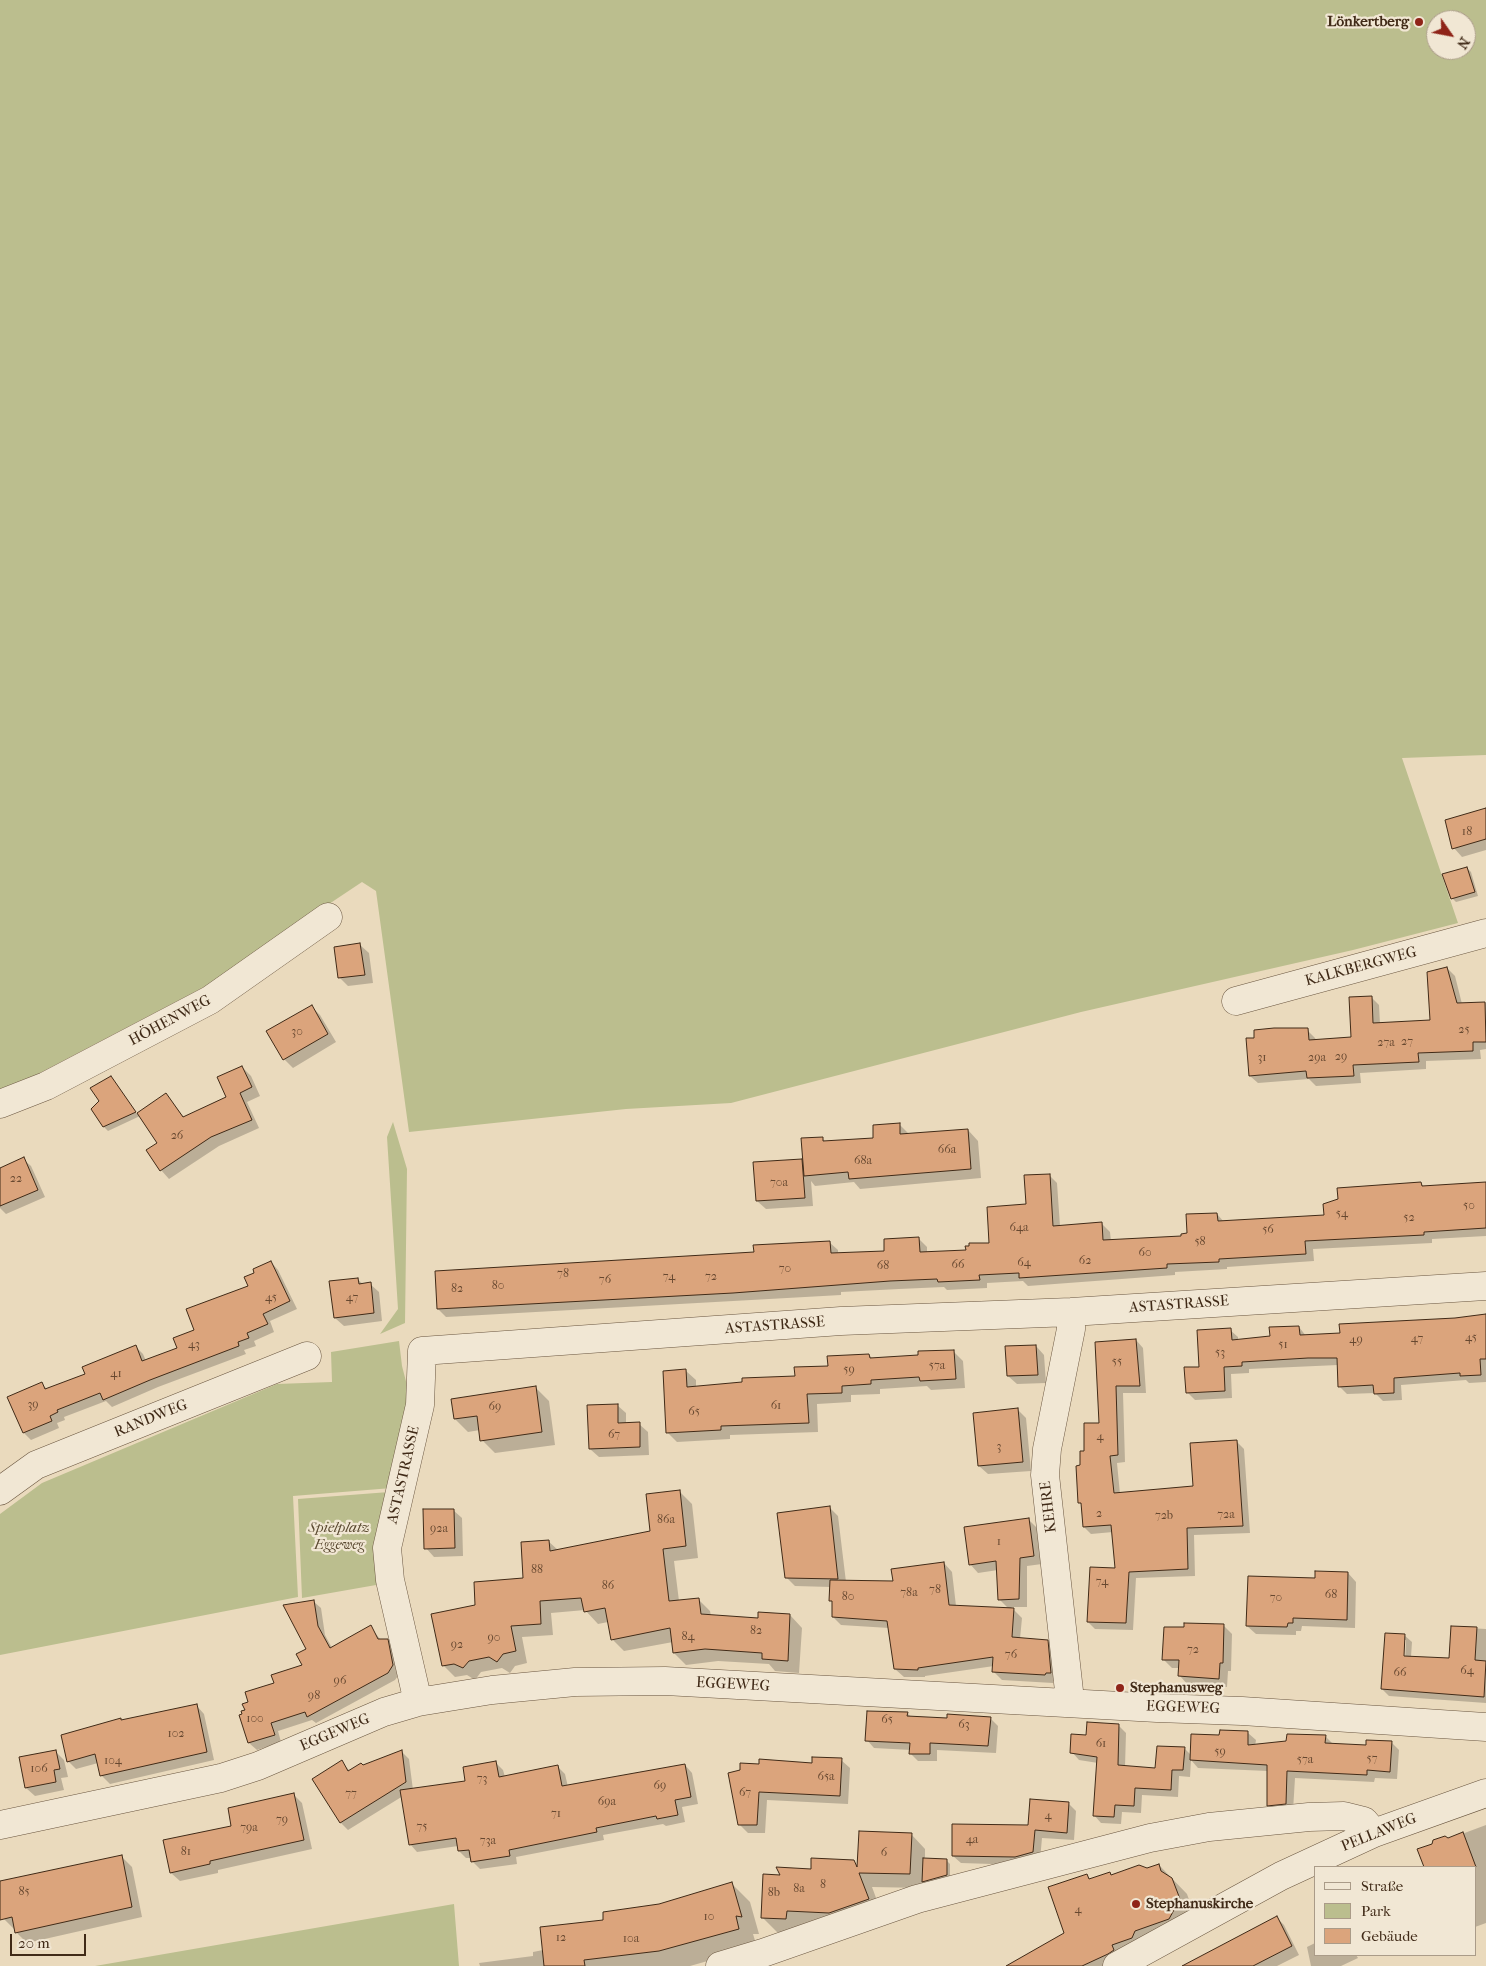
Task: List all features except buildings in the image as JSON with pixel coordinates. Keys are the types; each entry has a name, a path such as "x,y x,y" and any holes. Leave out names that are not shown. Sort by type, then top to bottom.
{"street":[{"name":"HÖHENWEG","path":"0,1104 46,1086 210,1000 328,917"},
{"name":"KALKBERGWEG","path":"1236,1001 1486,933"},
{"name":"ASTASTRASSE","path":"418,1702 390,1580 387,1548 420,1404 422,1351 841,1321 1071,1312 1486,1286"},
{"name":"KEHRE","path":"1069,1703 1045,1475 1047,1449 1071,1329 1071,1312"},
{"name":"RANDWEG","path":"0,1491 36,1465 306,1356"},
{"name":"EGGEWEG","path":"0,1825 230,1775 258,1766 384,1712 418,1702 492,1690 575,1682 657,1681 1242,1711 1486,1727"},
{"name":"PELLAWEG","path":"1117,1966 1282,1876 1374,1833 1486,1793"},
{"path":"720,1966 763,1953 917,1899 1150,1838 1209,1826 1309,1817 1344,1816 1364,1821 1374,1833"}],"green space":[{"path":"0,0 1486,0 1486,755 1402,758 1458,923 1353,950 1081,1012 731,1103 626,1109 409,1132 376,891 362,882 206,986 36,1075 0,1089"},
{"path":"393,1122 407,1169 405,1323 380,1334 398,1309 387,1137"},
{"path":"399,1341 402,1366 409,1393 392,1488 293,1496 298,1597 0,1655 0,1514 42,1483 277,1384 332,1382 331,1352"},
{"name":"Spielplatz Eggeweg","path":"389,1492 376,1553 376,1585 302,1598 298,1499"},
{"path":"454,1904 459,1966 95,1966"}],"place":[{"name":"Lönkertberg","path":"1419,22"},
{"name":"Stephanusweg","path":"1120,1688"},
{"name":"Stephanuskirche","path":"1136,1904"}]}
